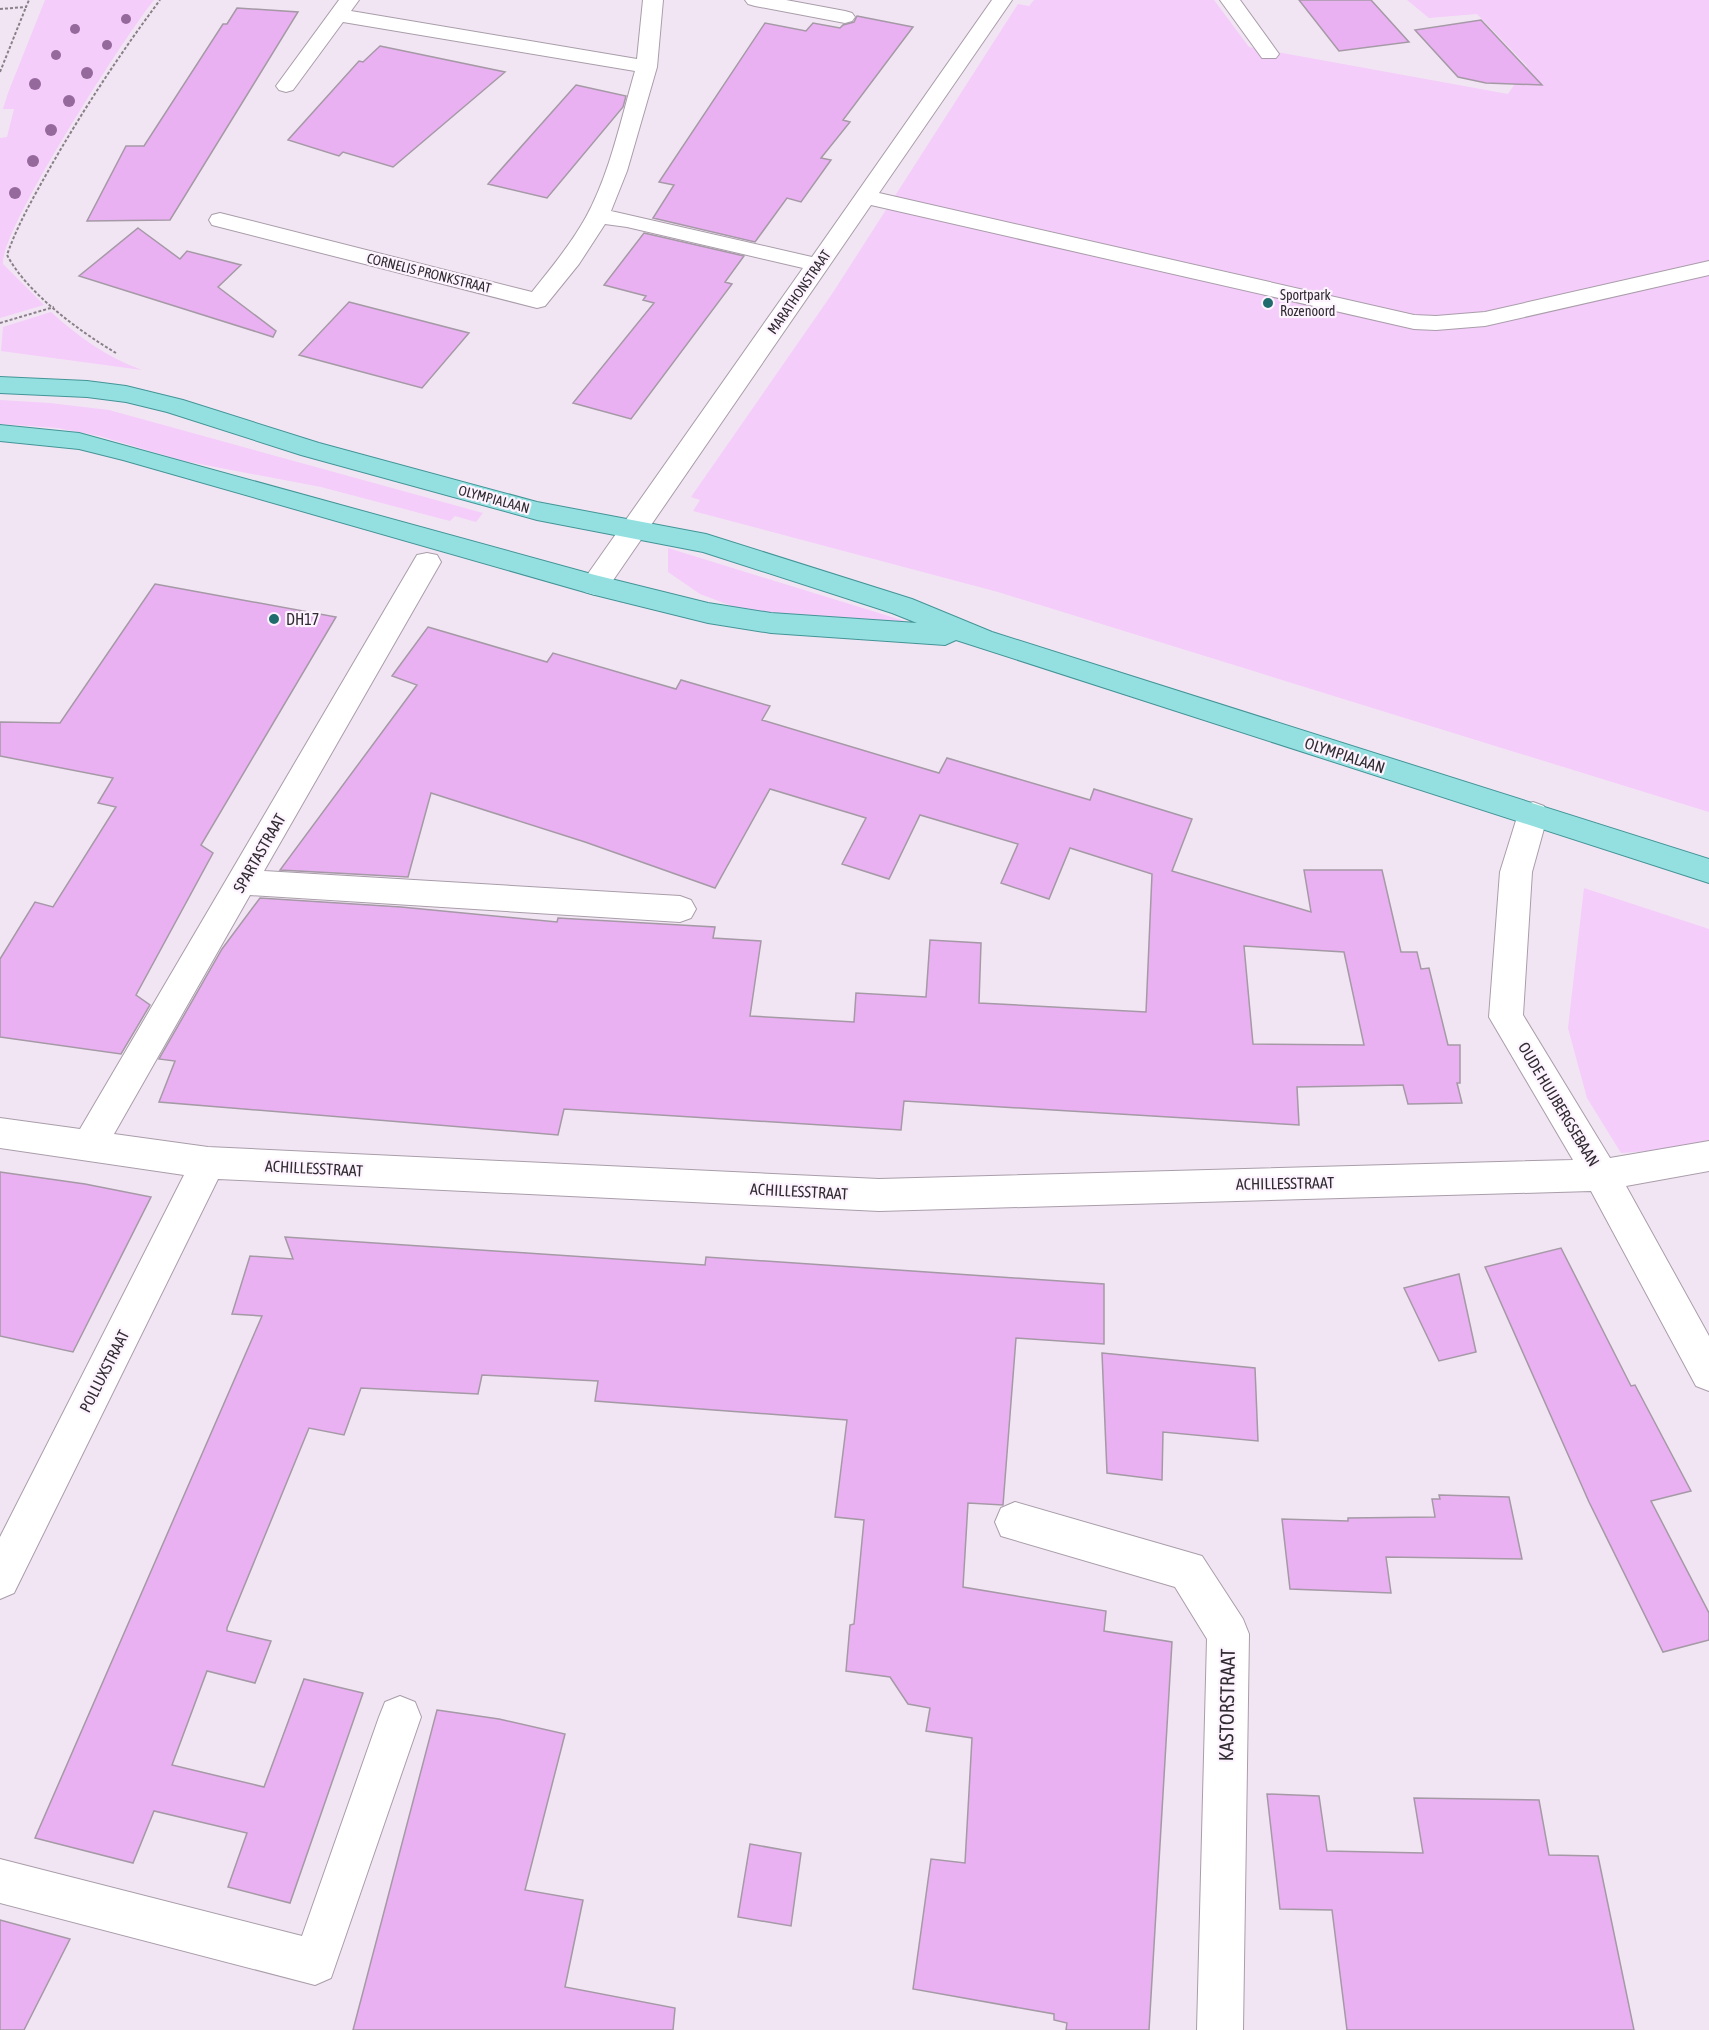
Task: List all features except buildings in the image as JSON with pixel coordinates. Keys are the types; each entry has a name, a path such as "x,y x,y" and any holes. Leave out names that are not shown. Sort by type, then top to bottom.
{"main road":[{"name":"OLYMPIALAAN","path":"0,385 54,386 126,394 209,415 310,449 537,511 706,543 902,606 982,639 1709,871"},
{"name":"OLYMPIALAAN","path":"0,434 78,441 127,453 595,585 708,613 771,623 903,631 982,639"}],"street":[{"name":"CORNELIS PRONKSTRAAT","path":"220,220 537,301 571,259 598,216 616,171 647,67 653,0"},
{"path":"755,0 846,17"},
{"name":"MARATHONSTRAAT","path":"595,585 1002,0"},
{"path":"1230,0 1269,54"},
{"path":"286,86 344,7 647,67"},
{"path":"865,197 1414,322 1437,323 1485,319 1709,268"},
{"path":"598,216 627,220 818,265"},
{"name":"SPARTASTRAAT","path":"89,1145 427,561"},
{"name":"OUDE HUIJBERGSEBAAN","path":"1533,814 1516,872 1506,1017 1601,1175 1709,1372"},
{"path":"242,882 680,909"},
{"name":"ACHILLESSTRAAT","path":"0,1133 208,1162 879,1195 1601,1175 1709,1156"},
{"name":"POLLUXSTRAAT","path":"0,1579 208,1162"},
{"name":"KASTORSTRAAT","path":"1016,1522 1188,1570 1228,1634 1220,2030"},
{"path":"0,1881 315,1962 400,1717"}],"path":[{"path":"0,72 29,0"},
{"path":"119,354 82,331 15,269 7,255 9,247 68,135 123,50 160,0"},
{"path":"0,9 26,7"},
{"path":"0,323 54,306"}],"shaded area":[{"path":"45,0 154,0 118,51 67,132 21,213 7,244 3,264 44,305 0,318 0,138 7,137 14,109 3,109"},
{"name":"Sportpark Rozenoord","path":"1034,0 1214,0 1249,47 1508,94 1527,66 1477,14 1429,18 1407,0 1709,0 1709,812 998,592 693,511 700,500 691,497 832,294 1018,4 1029,6"},
{"path":"51,312 94,346 142,370 1,351 3,327"},
{"path":"0,400 109,410 483,513 476,522 455,516 450,521 321,487 184,461 99,436 57,428 0,424"},
{"path":"668,548 924,627 750,613 700,594 668,572"},
{"path":"1584,888 1709,929 1709,1142 1661,1150 1621,1153 1587,1098 1568,1028"}],"place":[{"name":"Sportpark Rozenoord","path":"1268,303"},
{"name":"DH17","path":"274,619"}]}
